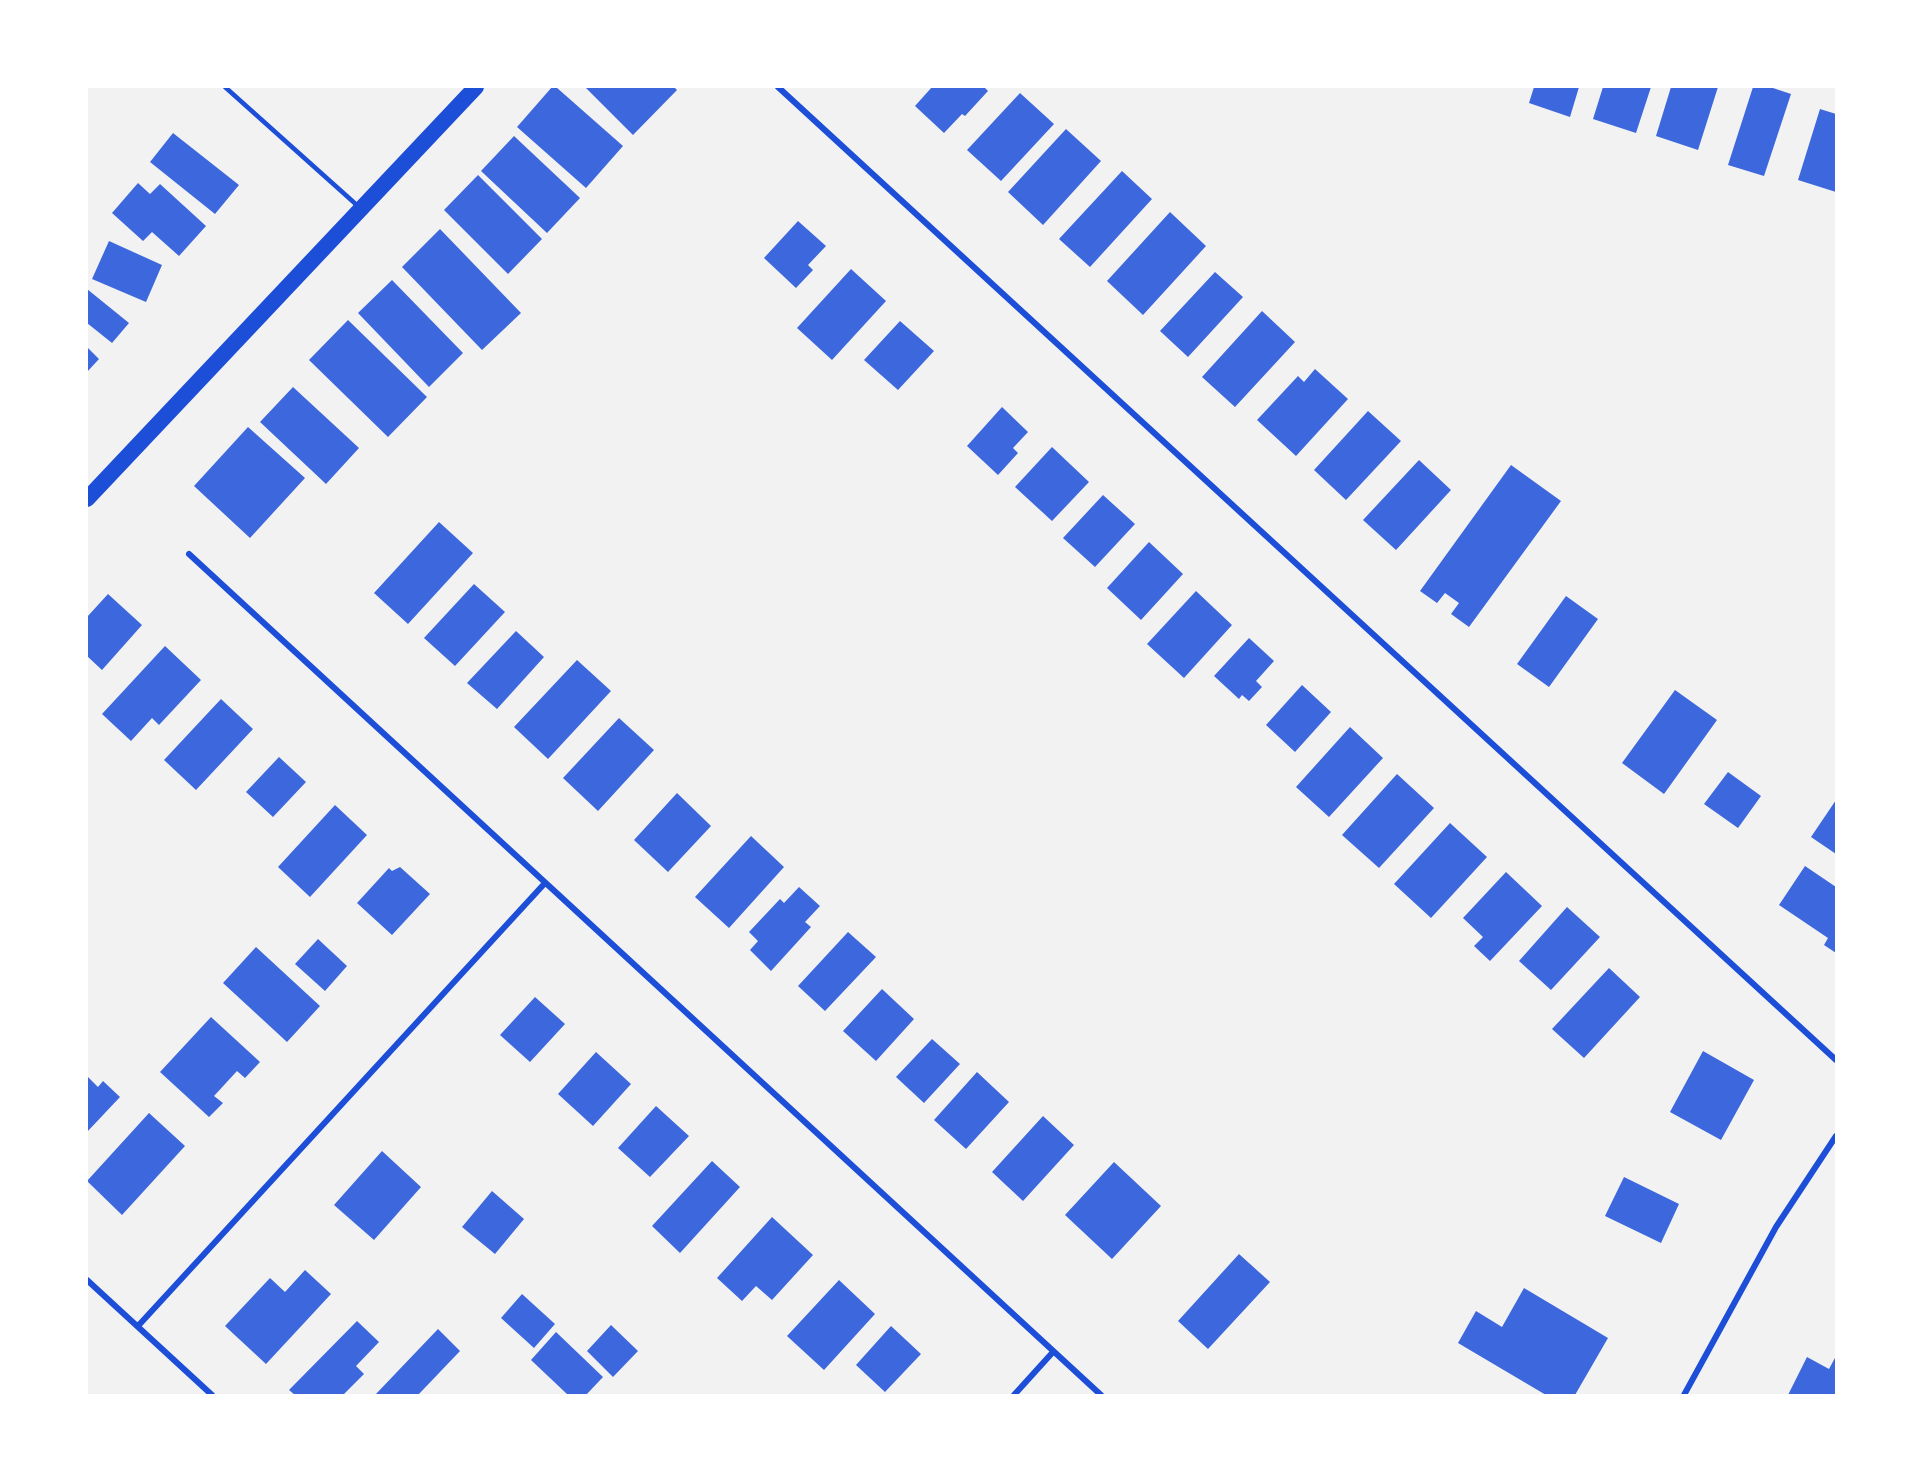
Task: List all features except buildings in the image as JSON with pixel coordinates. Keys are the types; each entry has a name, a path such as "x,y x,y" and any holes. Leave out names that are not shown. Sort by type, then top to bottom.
{"highway":[{"path":"87,499 476,87"}],"street":[{"path":"778,87 1836,1060"},
{"path":"189,554 1101,1395"},
{"path":"138,1326 545,883"},
{"path":"1684,1395 1776,1227 1836,1136"},
{"path":"87,1280 212,1395"},
{"path":"1014,1395 1053,1352"}],"lane":[{"path":"225,87 362,209"}]}
